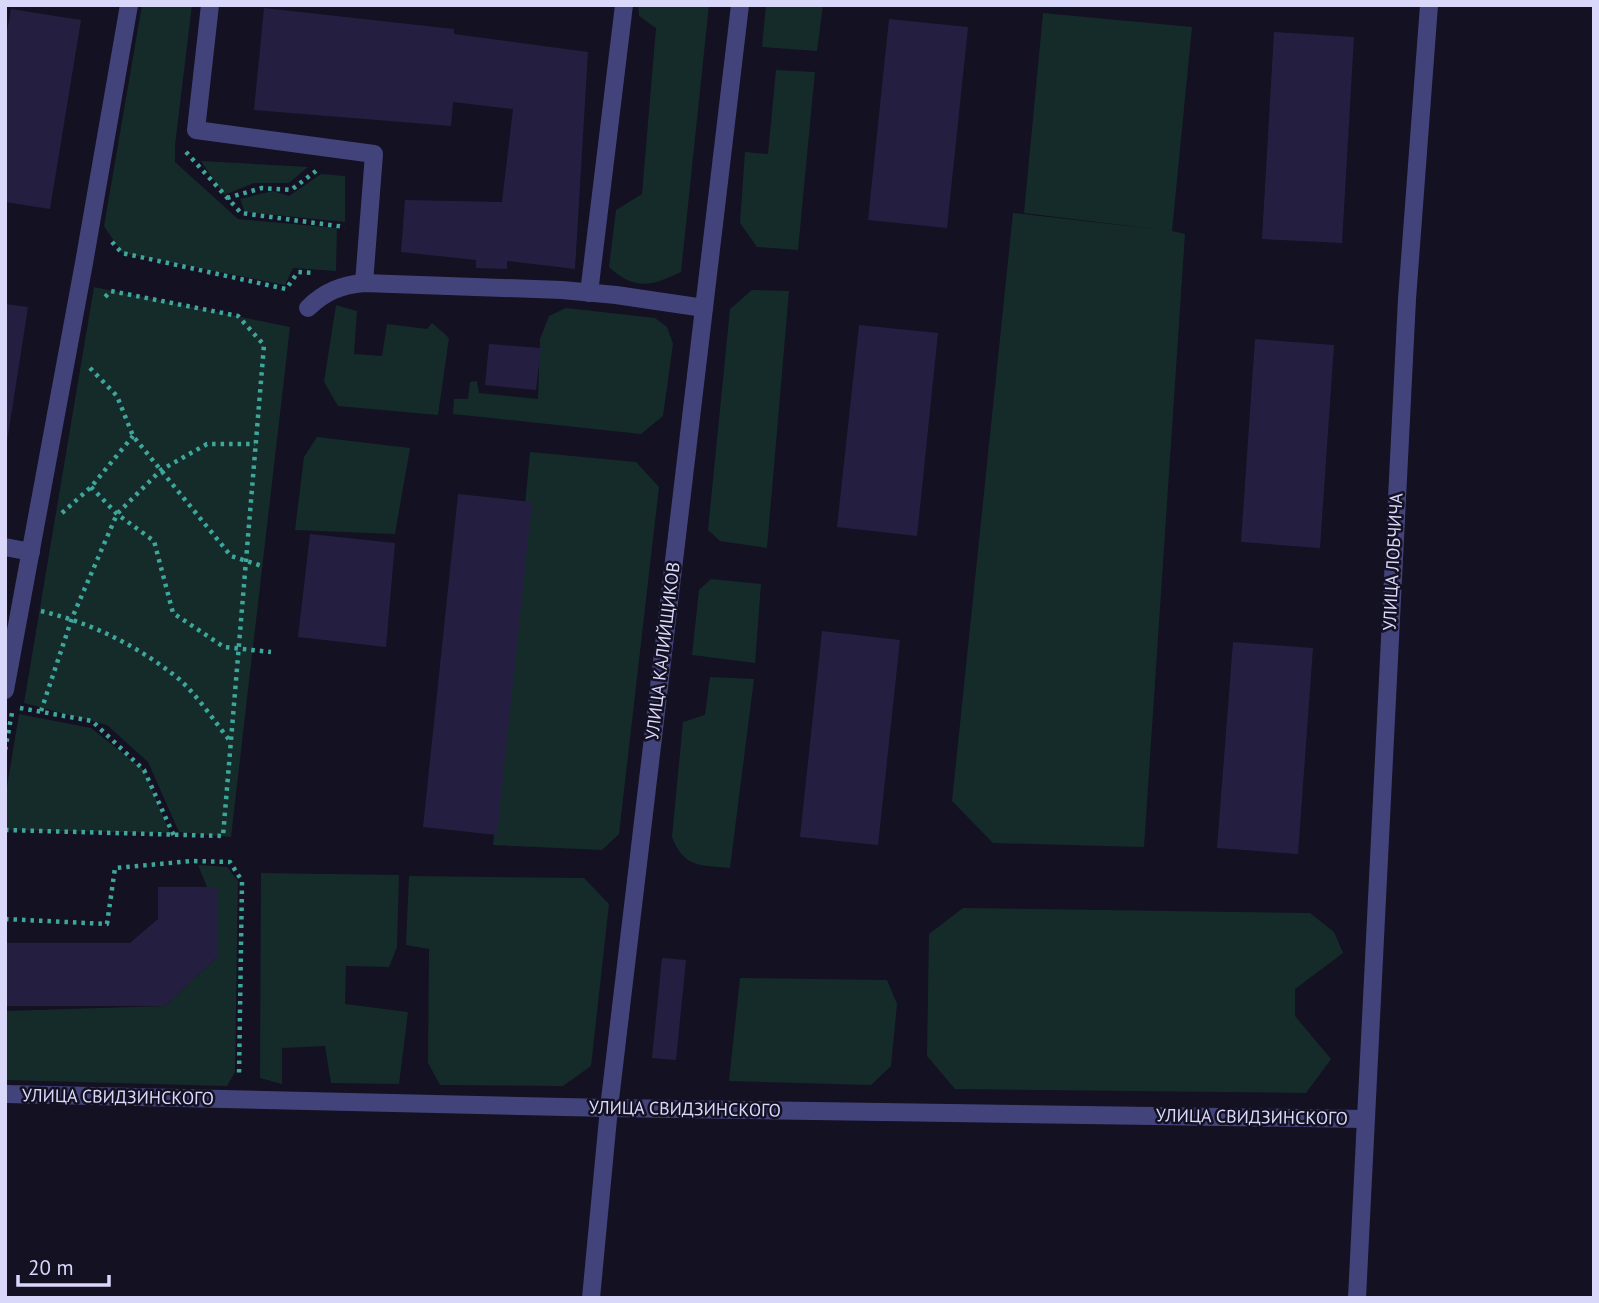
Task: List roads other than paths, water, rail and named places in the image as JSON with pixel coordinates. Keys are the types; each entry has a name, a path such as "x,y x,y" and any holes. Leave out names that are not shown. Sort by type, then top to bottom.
{"street":[{"path":"5,690 87,249 128,5"},
{"path":"210,5 196,130 374,154 364,284"},
{"path":"589,293 624,5"},
{"name":"УЛИЦА КАЛИЙЩИКОВ","path":"591,1298 609,1108 740,5"},
{"name":"УЛИЦА ЛОБЧИЧА","path":"1357,1298 1407,299 1429,5"},
{"path":"308,308 318,298 333,290 364,284 589,293 704,308"},
{"path":"5,547 31,552"},
{"name":"УЛИЦА СВИДЗИНСКОГО","path":"5,1094 609,1108 1365,1119"}]}
